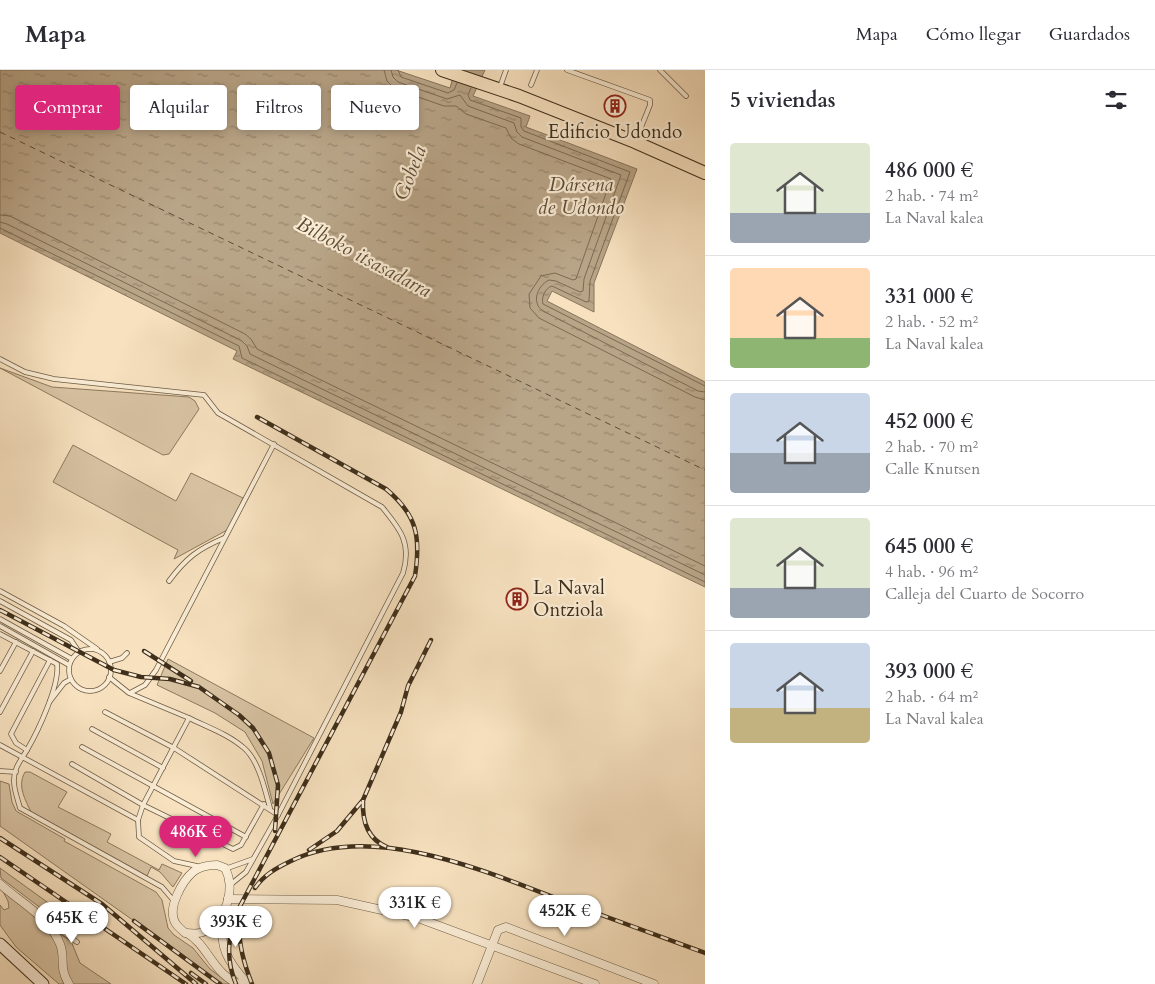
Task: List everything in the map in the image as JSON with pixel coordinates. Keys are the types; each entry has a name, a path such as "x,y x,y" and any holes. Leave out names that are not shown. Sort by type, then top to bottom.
{"main road":[{"path":"444,71 499,88 635,142 705,173"}],"street":[{"path":"185,932 204,932 215,924 222,913 228,899 230,885 225,869 217,865 204,866 194,872 184,882 173,911 176,924 185,932 198,942 220,971 240,984"},
{"path":"0,884 44,919 62,949 62,973 68,984"},
{"path":"228,899 337,900 418,918 595,984"},
{"path":"222,913 222,939 225,953 234,968 248,984"},
{"path":"477,984 498,930 506,927 654,984"},
{"path":"0,944 43,984"}],"lane":[{"path":"499,88 506,70"},
{"path":"532,85 537,70"},
{"path":"567,70 650,100 635,142"},
{"path":"660,70 686,96"},
{"path":"0,359 25,372 54,379 204,395 218,413 382,507 400,529 406,555 403,573 397,586 278,815 246,872 230,885"},
{"path":"129,693 145,684 156,670 274,444"},
{"path":"169,581 184,560 224,538"},
{"path":"0,591 64,626 99,651 108,662 109,677 104,685 96,690 87,691 79,688 71,679 69,665 72,659 80,652 89,649 99,651"},
{"path":"0,601 71,640 80,652"},
{"path":"0,618 72,659"},
{"path":"0,626 69,665"},
{"path":"0,634 57,664 58,672 48,703 16,772 14,782 20,808 162,887 175,903"},
{"path":"0,671 16,642"},
{"path":"0,712 33,651"},
{"path":"108,662 122,658 127,653"},
{"path":"27,750 16,743 11,734 50,660"},
{"path":"109,677 129,693 189,718 228,737 245,749 263,786 270,808"},
{"path":"48,703 64,683 71,679"},
{"path":"105,712 174,748 264,804 278,815"},
{"path":"189,718 143,805 138,820 139,837 174,861 193,866 204,866"},
{"path":"92,729 163,768"},
{"path":"0,745 138,820"},
{"path":"82,747 246,837"},
{"path":"72,764 143,805 233,849 241,845 264,804"},
{"path":"0,771 16,772"},
{"path":"225,869 253,859"},
{"path":"44,919 77,942"}],"shaded area":[{"path":"0,368 52,387 189,397 195,401 199,409 169,454 163,455"},
{"path":"73,445 176,501 191,473 243,498 229,529 174,559 178,550 53,482"},
{"path":"168,659 314,738 273,804 262,761 245,732 215,713 157,685"},
{"path":"25,772 30,772 67,792 58,807 111,834 107,842 159,870 162,864 182,873 173,887 160,872 151,867 147,876 31,812 24,797 22,787"},
{"path":"0,781 9,784 12,802 16,811 65,839 64,841 156,892 162,900 168,928 174,935 193,948 210,969 230,984 223,984 0,826"},
{"path":"0,868 83,928 75,934 1,878"},
{"path":"0,886 35,914 56,940 64,984 59,984 16,947 0,925 0,905 4,910 9,908 8,901"},
{"path":"58,933 71,941 80,963 111,984 72,984 67,972 63,945"}],"water":[{"path":"0,70 396,70 450,88 455,70 485,70 473,96 530,116 526,127 637,169 594,283 594,312 552,291 547,301 705,382 705,587 233,359 237,351 0,233"}],"ferry route":[{"path":"0,132 705,470"}],"railway":[{"path":"236,984 230,965 229,946 232,927 239,908 415,576 417,562 417,538 410,517 386,489 257,417"},
{"path":"0,610 114,670 141,677 170,679 199,687 239,715 253,728 269,753 278,785 275,831"},
{"path":"309,850 337,831 363,800 401,712 408,686 431,640"},
{"path":"144,651 191,681"},
{"path":"363,800 365,822 370,834 380,844 387,847"},
{"path":"0,838 102,904 196,984"},
{"path":"255,888 266,876 280,866 323,850 357,846 393,848 430,855 466,865 705,953"},
{"path":"0,857 186,984"},
{"path":"242,912 239,930 240,939 243,958 252,984"},
{"path":"134,921 220,984"},
{"path":"191,973 206,984"}],"place":[{"name":"Edificio Udondo","path":"615,106"},
{"name":"La Naval Ontziola","path":"517,599"}],"water label":[{"name":"Gobela","path":"410,173"},
{"name":"Dársena de Udondo","path":"581,196"},
{"name":"Bilboko itsasadarra","path":"364,257"}]}
